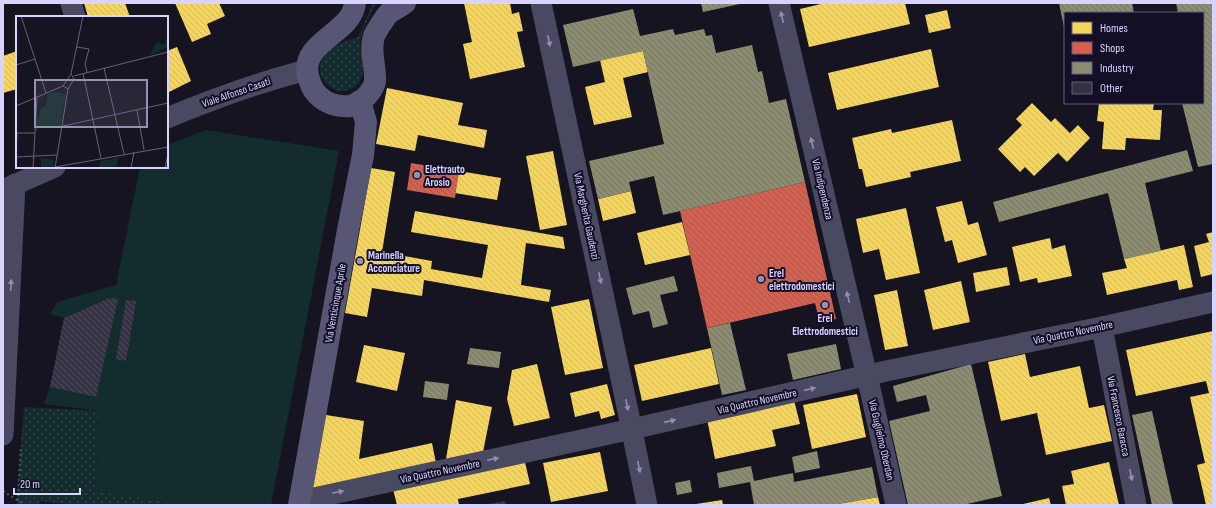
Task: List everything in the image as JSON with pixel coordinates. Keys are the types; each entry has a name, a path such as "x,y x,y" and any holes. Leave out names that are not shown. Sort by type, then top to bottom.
{"main road":[{"path":"355,3 348,21 327,38 310,56 307,70 311,87 321,99 328,103 341,106 353,106 366,98 375,82 372,54 374,36 389,13 401,7 405,3"},
{"name":"Via Venticinque Aprile","path":"300,503 348,230 363,155 366,122 360,101"}],"street":[{"path":"71,3 76,16"},
{"name":"Via Margherita Gaudenzi","path":"541,3 647,505"},
{"name":"Via Indipendenza","path":"779,3 867,376"},
{"name":"Viale Alfonso Casati","path":"168,118 267,80 307,70"},
{"path":"3,435 9,187 53,168"},
{"name":"Via Quattro Novembre","path":"300,503 867,376 1102,327 1213,302"},
{"name":"Via Francesco Baracca","path":"1102,327 1136,505"},
{"name":"Via Guglielmo Oberdan","path":"867,376 896,505"}],"path":[{"path":"3,491 25,505"}],"green space":[{"path":"373,3 376,3 361,37 360,44 363,64 362,77 359,83 346,91 334,89 324,81 321,76 321,62 329,50 336,45 358,37"},
{"path":"206,130 339,151 271,505 188,505 95,491 99,411 44,404 50,387 64,318 50,314 57,302 116,285 140,168 168,168 168,145"},
{"path":"24,407 99,411 95,491 188,505 77,505 40,501 38,505 17,505"}],"building: Homes":[{"path":"84,3 125,3 130,16 88,16"},
{"path":"175,3 219,3 225,16 207,24 211,34 192,42"},
{"path":"464,3 510,3 512,14 519,12 523,31 517,32 525,67 470,79 463,44 472,42"},
{"path":"825,3 905,3 910,24 809,47 800,9"},
{"path":"947,10 951,28 929,33 925,15"},
{"path":"177,47 191,81 168,92 168,51"},
{"path":"931,49 939,87 837,110 828,73"},
{"path":"16,51 16,89 3,93 3,56"},
{"path":"643,51 648,72 623,78 632,117 594,125 585,87 605,82 600,60"},
{"path":"387,88 463,103 458,125 487,130 484,148 418,135 415,151 376,144"},
{"path":"1032,103 1051,122 1055,118 1070,133 1078,125 1090,138 1067,162 1058,153 1034,176 1025,167 1020,172 998,149 1022,125 1016,119"},
{"path":"1099,104 1154,104 1153,110 1162,110 1160,140 1126,138 1125,150 1102,149 1104,122 1097,121"},
{"path":"952,120 961,161 910,172 911,177 866,187 862,169 859,169 852,138 891,129 892,133"},
{"path":"553,151 567,225 540,230 526,156"},
{"path":"371,168 395,172 382,252 432,261 431,269 482,278 488,245 411,232 415,211 563,237 565,249 526,243 521,285 551,290 549,302 424,280 422,296 372,288 367,317 345,313"},
{"path":"459,171 501,178 497,200 455,193"},
{"path":"631,191 636,213 603,221 598,199"},
{"path":"962,201 968,225 978,222 987,255 958,263 952,240 945,242 936,207"},
{"path":"906,208 920,273 886,280 879,249 863,253 856,219"},
{"path":"682,222 690,255 645,265 637,233"},
{"path":"1213,232 1213,274 1201,277 1194,246 1209,242 1206,234"},
{"path":"1050,238 1052,249 1065,245 1072,276 1038,283 1037,278 1020,282 1012,247"},
{"path":"1184,245 1193,287 1179,290 1177,280 1107,295 1102,273 1127,268 1124,259"},
{"path":"1007,267 1010,285 976,292 973,273"},
{"path":"961,281 970,322 933,330 924,290"},
{"path":"897,290 908,346 885,350 874,295"},
{"path":"589,299 603,368 565,375 551,307"},
{"path":"1213,331 1213,505 1206,505 1197,465 1205,463 1190,397 1209,393 1206,381 1136,396 1126,350"},
{"path":"364,345 405,353 397,391 356,382"},
{"path":"711,348 719,384 642,401 634,365"},
{"path":"1025,354 1030,377 1080,366 1089,408 1104,405 1112,441 1046,455 1037,413 1001,421 988,362"},
{"path":"537,364 550,418 514,426 507,399 512,370"},
{"path":"607,384 615,415 601,419 599,411 575,417 570,393"},
{"path":"857,394 866,437 812,449 803,405"},
{"path":"456,400 492,407 483,452 446,459"},
{"path":"794,400 800,424 772,430 776,446 715,459 707,419"},
{"path":"326,415 364,421 359,459 432,443 436,463 312,492"},
{"path":"600,452 608,491 551,502 543,463"},
{"path":"525,462 530,484 458,499 459,505 397,505 393,489"},
{"path":"1109,462 1119,505 1066,505 1062,486 1074,484 1071,471"},
{"path":"878,497 880,505 838,505 838,504"},
{"path":"1049,498 1051,505 1023,505 1023,504"},
{"path":"722,500 723,505 696,505 696,504"}],"building: Shops":[{"path":"411,163 459,171 455,198 407,190"},
{"name":"Erel elettrodomestici","path":"805,182 836,319 820,323 815,303 707,328 680,211"}],"building: Industry":[{"path":"701,3 740,3 740,4 703,12"},
{"path":"1059,3 1132,3 1134,12 1064,12 1064,27"},
{"path":"1176,3 1213,3 1213,164 1198,167 1182,104 1204,104 1204,12 1178,12"},
{"path":"633,9 640,36 673,29 675,35 704,29 706,36 712,35 716,53 752,45 758,72 762,71 769,103 786,99 805,182 663,215 654,176 629,182 631,191 598,199 589,161 664,144 643,51 573,67 563,25"},
{"path":"1187,150 1193,171 1145,183 1161,251 1124,259 1108,193 999,222 993,202"},
{"path":"674,276 678,291 660,295 668,324 653,328 649,311 633,315 626,288"},
{"path":"730,323 746,390 722,395 707,328"},
{"path":"836,344 841,369 793,380 787,354"},
{"path":"470,348 501,352 499,368 467,364"},
{"path":"971,364 1002,496 963,505 908,505 889,421 930,411 926,395 897,402 893,386"},
{"path":"425,381 449,384 447,400 423,397"},
{"path":"1152,411 1173,505 1152,505 1132,415"},
{"path":"817,451 820,468 795,473 792,457"},
{"path":"751,466 754,481 793,473 794,482 872,467 878,497 833,505 754,505 750,482 719,488 717,473"},
{"path":"690,480 692,492 677,495 675,483"}],"building: Other":[{"path":"110,298 118,299 96,397 50,387 64,318"},
{"path":"126,300 136,301 126,361 116,359"},
{"path":"505,501 506,505 489,505 489,504"}],"place":[{"name":"Elettrauto Arosio","path":"417,175"},
{"name":"Marinella Acconciature","path":"360,261"},
{"name":"Erel elettrodomestici","path":"761,279"},
{"name":"Erel Elettrodomestici","path":"825,305"}]}
